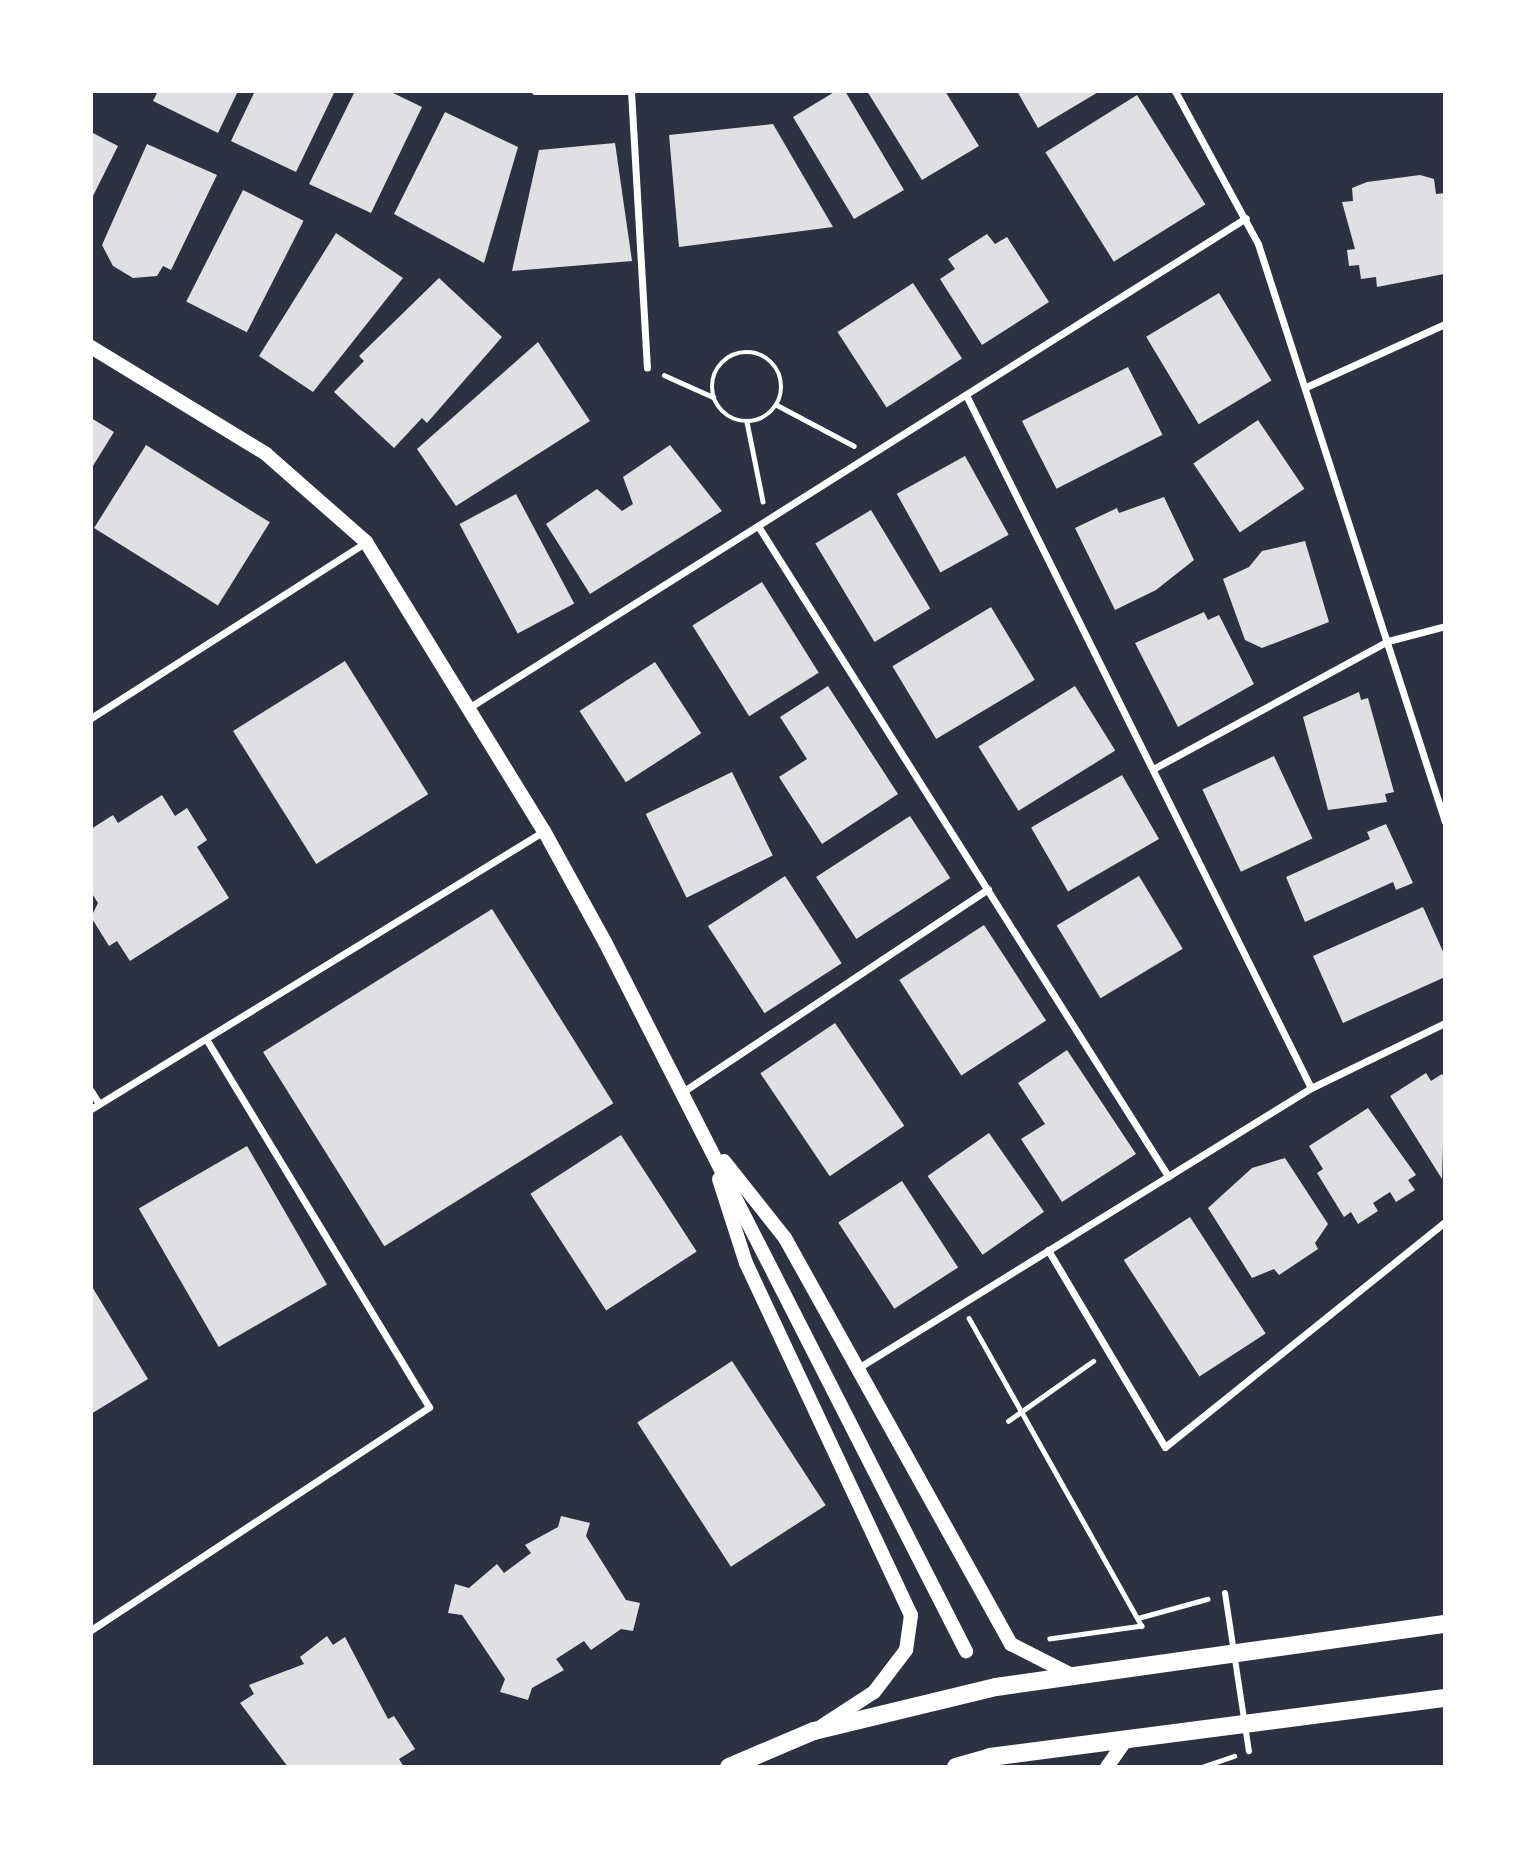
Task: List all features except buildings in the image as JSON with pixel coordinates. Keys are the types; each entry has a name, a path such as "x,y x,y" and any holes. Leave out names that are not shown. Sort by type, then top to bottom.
{"main road":[{"path":"91,347 266,454 366,542 544,831 684,1091 966,1651"},
{"path":"704,1135 785,1238 1011,1644 1051,1670 1082,1676"},
{"path":"704,1135 746,1263 911,1615 906,1650 874,1692 814,1731"},
{"path":"729,1767 814,1731 996,1687 1445,1624"},
{"path":"956,1767 1445,1698"},
{"path":"1107,1767 1124,1743"}],"street":[{"path":"535,91 630,91 647,368"},
{"path":"1175,91 1247,218 1306,387 1445,822"},
{"path":"470,707 1247,218"},
{"path":"1306,387 1445,324"},
{"path":"966,396 1311,1088"},
{"path":"758,526 1168,1175"},
{"path":"91,718 366,542"},
{"path":"1153,769 1388,641 1445,626"},
{"path":"91,1109 544,831"},
{"path":"684,1091 988,890"},
{"path":"858,1368 1311,1088 1445,1023"},
{"path":"91,1630 429,1407 206,1039"},
{"path":"91,1091 99,1104"},
{"path":"1048,1250 1165,1447 1445,1222"},
{"path":"1225,1594 1249,1751"}],"path":[{"path":"746,352 776,366 782,389 777,405 747,422 721,412 713,397 716,369 746,352"},
{"path":"647,368 713,397"},
{"path":"777,405 871,455"},
{"path":"747,422 767,521"},
{"path":"961,1304 1142,1626 1036,1641"},
{"path":"1008,1421 1108,1350"},
{"path":"1138,1618 1225,1594"},
{"path":"1202,1767 1249,1751"}]}
